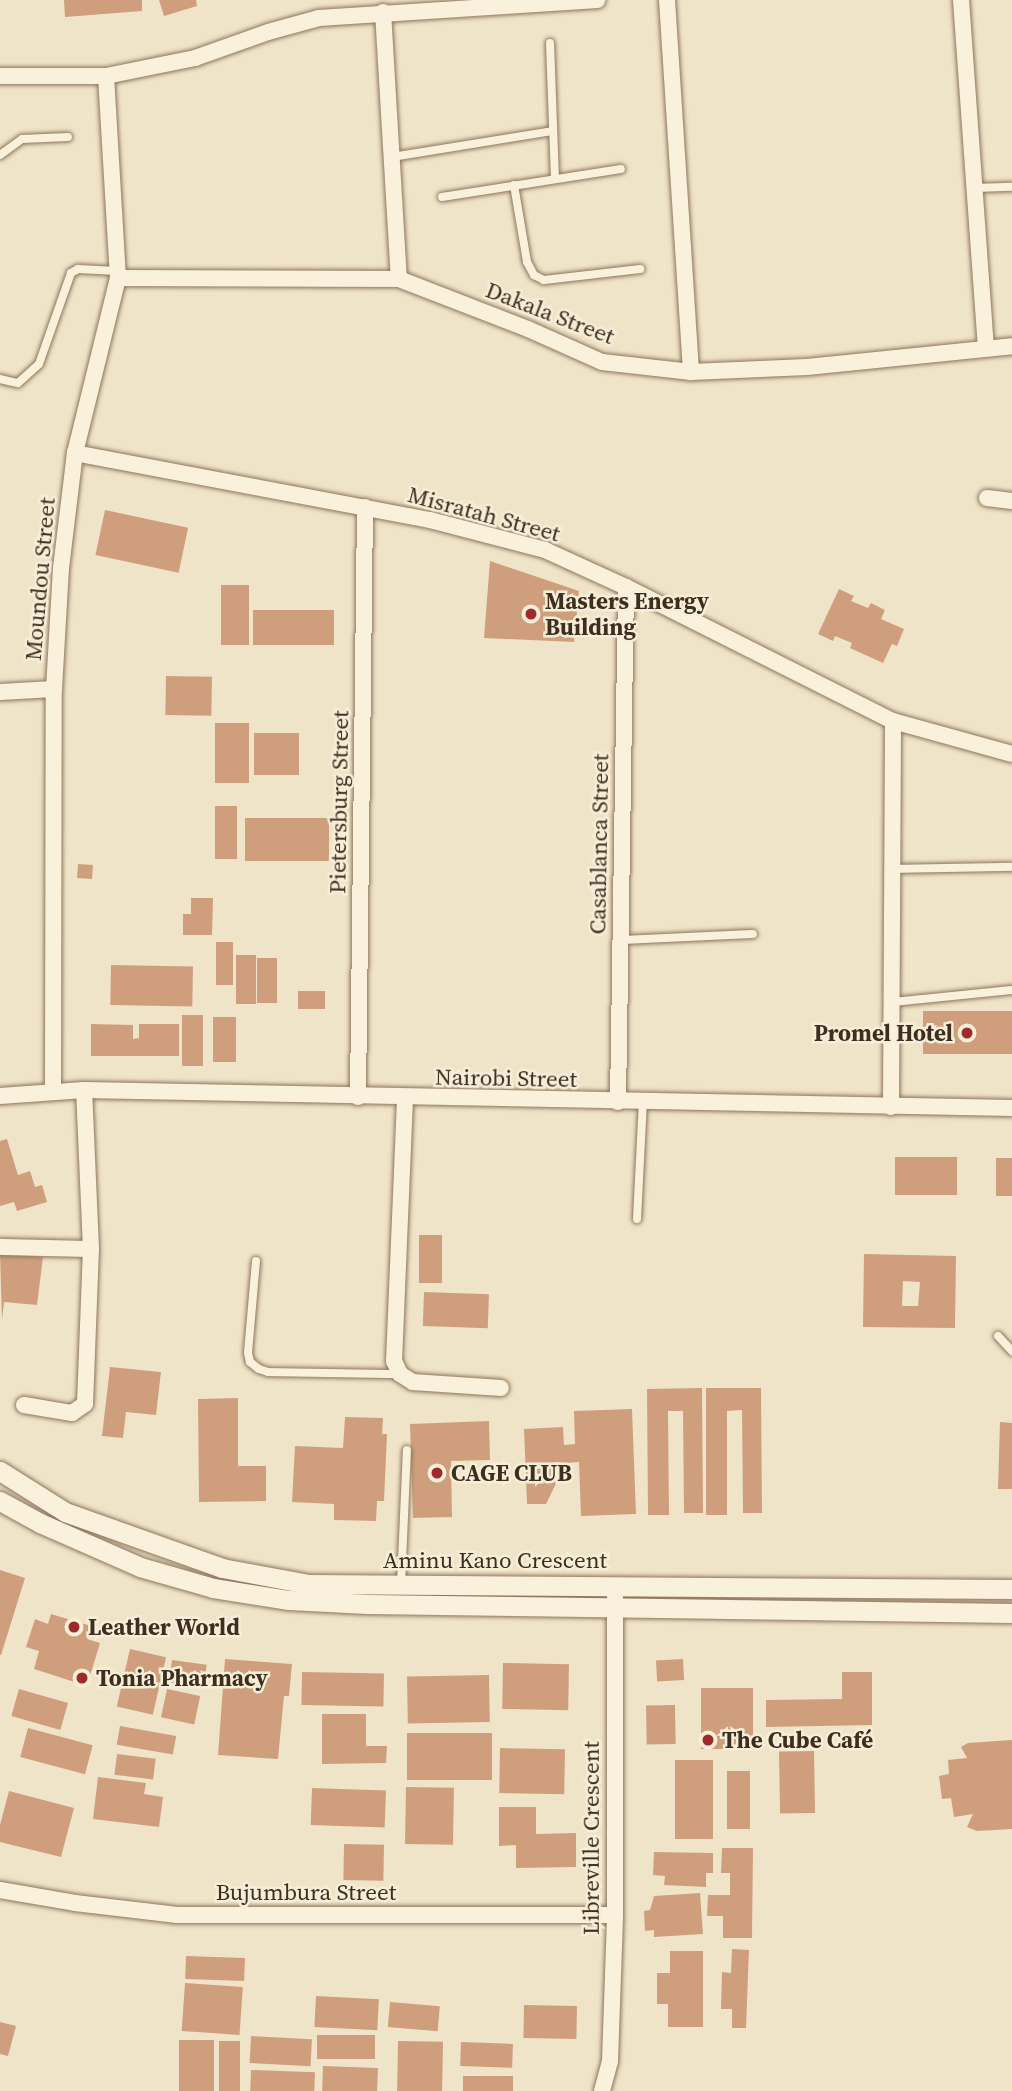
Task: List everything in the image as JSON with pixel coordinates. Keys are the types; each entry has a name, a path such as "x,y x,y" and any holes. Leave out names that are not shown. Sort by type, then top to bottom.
{"street":[{"path":"0,76 106,76 195,58 319,18 597,0"},
{"path":"667,0 691,372"},
{"path":"961,0 986,348"},
{"path":"383,12 399,279"},
{"name":"Moundou Street","path":"54,1091 54,690 61,568 75,453 118,275 106,76"},
{"name":"Dakala Street","path":"118,275 399,279 528,329 602,362 691,372 807,366 1012,346"},
{"name":"Misratah Street","path":"75,453 430,520 545,550 626,586 893,721 1012,754"},
{"path":"987,498 1012,501"},
{"name":"Pietersburg Street","path":"358,1097 365,508"},
{"name":"Casablanca Street","path":"618,1102 626,586"},
{"path":"0,692 54,690"},
{"path":"891,1107 893,721"},
{"path":"24,1405 72,1413 85,1404 91,1249 84,1090"},
{"name":"Nairobi Street","path":"0,1096 84,1090 405,1099 1012,1108"},
{"path":"405,1099 394,1361 400,1374 413,1382 501,1388"},
{"path":"0,1247 91,1249"},
{"name":"Aminu Kano Crescent","path":"0,1471 65,1512 222,1567 308,1584 614,1584 1012,1589"},
{"path":"0,1501 40,1523 140,1567 213,1588 289,1600 367,1604 1012,1614"},
{"name":"Libreville Crescent","path":"602,2091 610,2061 615,1915 614,1584"},
{"name":"Bujumbura Street","path":"0,1890 75,1903 177,1915 615,1915"}],"lane":[{"path":"550,43 555,179"},
{"path":"392,157 552,131"},
{"path":"0,155 22,139 68,137"},
{"path":"442,197 621,169"},
{"path":"514,186 527,262 534,275 544,280 640,269"},
{"path":"974,188 1012,187"},
{"path":"0,379 18,383 39,364 71,273 78,268 118,275"},
{"path":"892,869 1012,867"},
{"path":"621,940 753,934"},
{"path":"892,1002 1012,990"},
{"path":"637,1219 643,1102"},
{"path":"256,1261 248,1353 250,1362 258,1369 400,1374"},
{"path":"999,1336 1012,1351"},
{"path":"401,1585 407,1451"}],"building":[{"path":"64,0 142,0 142,11 65,17"},
{"path":"159,0 196,0 197,6 164,16"},
{"path":"105,510 188,528 179,573 95,555"},
{"name":"Masters Energy Building","path":"490,561 579,591 574,642 484,638"},
{"path":"221,585 249,585 249,645 221,645"},
{"path":"839,589 854,596 851,601 868,608 871,603 885,610 881,619 904,629 897,646 892,644 883,663 850,648 852,643 835,636 833,641 818,634"},
{"path":"253,610 334,610 334,645 253,645"},
{"path":"166,676 212,677 211,716 165,715"},
{"path":"215,723 249,723 249,783 215,783"},
{"path":"254,733 299,733 299,775 254,775"},
{"path":"215,806 237,806 237,859 215,859"},
{"path":"245,818 329,818 329,861 245,861"},
{"path":"78,864 93,865 92,879 77,878"},
{"path":"191,898 213,898 212,935 183,935 183,914 191,914"},
{"path":"216,942 233,942 233,985 216,985"},
{"path":"236,955 256,955 256,1004 236,1004"},
{"path":"257,958 277,958 277,1003 257,1003"},
{"path":"111,965 193,966 192,1006 110,1005"},
{"path":"298,991 325,991 325,1009 298,1009"},
{"name":"Promel Hotel","path":"923,1011 1012,1011 1012,1054 923,1054"},
{"path":"182,1015 203,1015 203,1066 182,1066"},
{"path":"213,1017 236,1017 236,1062 213,1062"},
{"path":"91,1024 133,1025 133,1039 139,1038 139,1024 179,1024 179,1056 91,1056"},
{"path":"7,1139 18,1175 30,1171 35,1187 42,1185 47,1202 17,1211 14,1202 0,1206 0,1141"},
{"path":"895,1157 957,1157 957,1195 895,1195"},
{"path":"996,1158 1012,1158 1012,1196 996,1196"},
{"path":"419,1235 442,1235 442,1283 419,1283"},
{"path":"0,1253 43,1257 37,1305 4,1302 2,1320"},
{"path":"864,1254 956,1256 955,1328 863,1327","holes":["903,1281 920,1282 918,1306 902,1306"]},
{"path":"424,1292 489,1294 488,1328 423,1326"},
{"path":"110,1367 161,1372 156,1415 126,1412 123,1438 102,1436"},
{"path":"702,1388 703,1513 684,1513 683,1411 668,1411 669,1515 648,1515 647,1389"},
{"path":"706,1388 761,1388 762,1513 743,1513 742,1410 727,1411 727,1515 706,1515"},
{"path":"238,1398 238,1466 266,1466 266,1501 199,1502 198,1399"},
{"path":"632,1409 636,1514 581,1516 579,1462 566,1463 546,1504 527,1504 524,1429 563,1427 564,1445 575,1444 574,1411"},
{"path":"345,1417 383,1418 382,1434 387,1434 384,1501 377,1501 376,1521 334,1520 334,1504 292,1502 295,1446 343,1448"},
{"path":"489,1421 490,1460 451,1461 452,1517 413,1518 410,1424"},
{"path":"1000,1422 1012,1423 1012,1489 998,1489"},
{"path":"0,1570 25,1578 1,1655 0,1655"},
{"path":"51,1614 91,1626 87,1639 100,1643 87,1686 34,1669 39,1651 26,1647 35,1619 48,1624"},
{"path":"130,1649 166,1657 153,1715 117,1706"},
{"path":"225,1659 292,1664 289,1696 284,1696 278,1759 218,1755"},
{"path":"683,1659 684,1680 657,1681 656,1660"},
{"path":"172,1660 207,1665 203,1688 169,1683"},
{"path":"503,1663 569,1664 568,1710 502,1709"},
{"path":"302,1672 384,1673 383,1706 301,1705"},
{"path":"842,1672 872,1672 872,1725 766,1727 766,1700 842,1699"},
{"path":"489,1675 490,1722 408,1723 407,1676"},
{"path":"701,1688 753,1688 753,1749 701,1749"},
{"path":"19,1689 68,1703 60,1730 11,1716"},
{"path":"167,1689 200,1696 194,1724 161,1717"},
{"path":"675,1705 676,1744 647,1745 646,1706"},
{"path":"322,1714 366,1714 366,1746 387,1746 386,1763 322,1764"},
{"path":"120,1726 176,1736 173,1755 117,1745"},
{"path":"28,1728 93,1745 85,1774 20,1757"},
{"path":"407,1733 492,1733 492,1780 407,1780"},
{"path":"1012,1740 1012,1829 977,1831 967,1827 973,1814 954,1817 951,1798 942,1799 939,1776 949,1774 948,1760 967,1758 961,1747 968,1743"},
{"path":"500,1748 565,1749 564,1794 499,1793"},
{"path":"814,1751 815,1813 780,1814 779,1752"},
{"path":"117,1754 156,1759 153,1780 114,1775"},
{"path":"675,1760 713,1760 713,1839 675,1839"},
{"path":"727,1771 750,1771 750,1829 727,1829"},
{"path":"98,1777 146,1783 144,1794 163,1797 159,1827 93,1819"},
{"path":"406,1787 454,1788 453,1845 405,1844"},
{"path":"312,1788 386,1791 385,1828 311,1825"},
{"path":"9,1791 74,1808 61,1857 0,1842 0,1825"},
{"path":"499,1807 536,1807 536,1834 576,1833 576,1867 516,1868 516,1845 499,1846"},
{"path":"344,1844 384,1845 383,1881 343,1880"},
{"path":"722,1848 753,1848 752,1938 723,1938 723,1916 707,1916 708,1895 730,1895 730,1873 721,1873"},
{"path":"654,1852 713,1853 713,1873 706,1873 706,1887 664,1885 665,1876 653,1875"},
{"path":"700,1893 703,1934 654,1937 654,1930 645,1931 644,1911 650,1910 654,1896"},
{"path":"732,1949 749,1950 746,2028 732,2028 732,2009 721,2009 722,1972 731,1973"},
{"path":"670,1951 703,1951 703,2027 668,2027 668,2004 657,2004 657,1973 670,1973"},
{"path":"186,1956 245,1958 244,1981 185,1979"},
{"path":"185,1983 243,1987 240,2035 182,2031"},
{"path":"316,1996 379,1999 377,2030 314,2027"},
{"path":"390,2002 440,2006 438,2031 388,2027"},
{"path":"524,2005 577,2006 576,2039 523,2038"},
{"path":"0,2022 16,2026 8,2056 0,2054"},
{"path":"317,2035 375,2035 375,2059 317,2059"},
{"path":"251,2036 312,2039 311,2066 250,2063"},
{"path":"179,2040 214,2040 214,2091 179,2091"},
{"path":"219,2041 240,2041 240,2091 219,2091"},
{"path":"398,2041 443,2042 442,2091 397,2091"},
{"path":"461,2042 513,2044 512,2068 460,2066"},
{"path":"323,2066 378,2068 377,2091 322,2091"},
{"path":"251,2070 315,2072 314,2091 250,2091"},
{"path":"463,2076 513,2076 513,2091 463,2091"}],"place":[{"name":"Masters Energy Building","path":"531,614"},
{"name":"Promel Hotel","path":"967,1033"},
{"name":"CAGE CLUB","path":"437,1473"},
{"name":"Leather World","path":"74,1627"},
{"name":"Tonia Pharmacy","path":"82,1678"},
{"name":"The Cube Café","path":"708,1740"}]}
